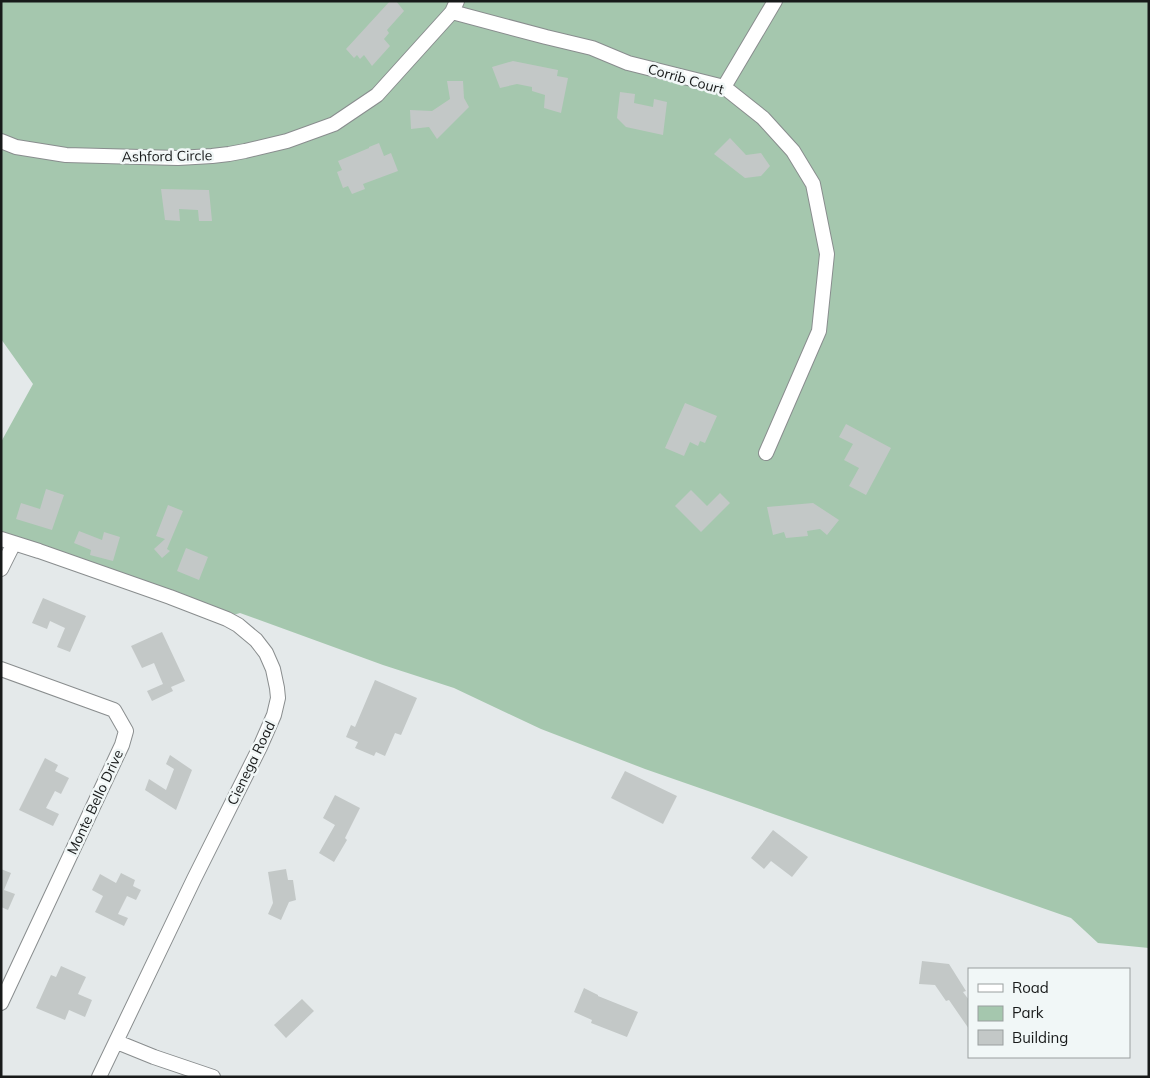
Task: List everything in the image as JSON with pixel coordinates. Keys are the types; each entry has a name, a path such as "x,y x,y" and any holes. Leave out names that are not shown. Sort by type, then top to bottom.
{"street":[{"path":"724,87 775,1"},
{"name":"Corrib Court","path":"455,6 546,38 592,48 628,63 724,87 763,118 793,151 813,184 827,254 819,331 766,453"},
{"name":"Ashford Circle","path":"1,141 16,147 66,155 178,158 229,154 287,141 334,124 377,95 455,6"},
{"path":"1,568 8,541"},
{"name":"Cienega Road","path":"8,541 170,597 238,625 256,640 266,654 273,669 277,688 278,698 271,724 99,1077"},
{"name":"Monte Bello Drive","path":"1,669 114,710 126,731 122,745 1,1003"},
{"path":"117,1042 213,1077"}],"green space":[{"path":"1,1 1149,1 1149,948 1098,943 1071,918 645,769 541,729 454,688 383,665 240,613 217,620 1,533 1,442 33,384 1,339"}],"building":[{"path":"390,1 396,1 404,11 387,30 389,33 384,39 390,46 372,66 364,55 360,59 357,55 354,58 346,49"},
{"path":"513,61 558,70 557,76 568,78 561,113 544,108 545,95 532,91 532,87 517,84 500,88 492,67"},
{"path":"447,81 463,81 464,98 469,107 437,139 429,127 411,129 410,110 432,111 450,99"},
{"path":"620,92 635,94 634,103 653,107 654,99 667,102 663,135 626,127 617,118"},
{"path":"730,138 746,155 761,153 770,166 761,176 745,178 714,154"},
{"path":"379,143 384,156 391,153 398,171 363,184 365,189 352,194 348,186 343,188 337,172 342,170 338,161"},
{"path":"161,189 209,190 212,221 199,221 198,210 179,209 180,221 165,220"},
{"path":"685,403 717,416 705,443 700,441 698,446 690,442 684,456 665,448"},
{"path":"846,424 891,448 866,495 849,486 859,468 844,460 853,444 839,437"},
{"path":"46,489 64,495 52,530 16,519 21,503 40,509"},
{"path":"691,490 707,506 720,493 730,503 701,532 675,506"},
{"path":"813,503 839,520 827,535 820,529 807,531 808,536 786,538 784,532 773,535 767,507"},
{"path":"168,505 183,511 167,549 170,551 162,558 154,549 165,539 156,536"},
{"path":"79,531 102,540 104,532 120,537 113,561 90,555 91,550 74,543"},
{"path":"186,548 208,557 199,580 177,571"},
{"path":"43,598 86,616 70,652 57,647 65,628 50,621 47,629 32,623"},
{"path":"162,632 185,681 171,687 173,691 152,701 147,691 163,684 154,663 142,668 131,646"},
{"path":"375,680 417,698 401,735 395,733 385,756 376,752 374,756 355,748 358,742 346,737 351,725 355,727"},
{"path":"170,755 192,770 176,810 145,790 149,779 166,790 174,769 166,764"},
{"path":"45,758 58,765 55,771 69,778 61,794 55,791 46,808 59,814 53,826 19,810"},
{"path":"625,771 677,796 663,824 611,798"},
{"path":"335,795 360,808 345,838 347,840 334,862 319,853 335,825 323,818"},
{"path":"773,830 808,857 792,877 771,861 764,869 751,858"},
{"path":"1,869 11,873 4,890 15,894 8,910 1,907"},
{"path":"286,869 288,880 293,880 296,900 289,902 281,920 268,914 273,903 268,872"},
{"path":"121,873 135,880 133,886 141,890 136,900 127,896 118,914 128,918 124,926 95,912 103,896 92,890 100,874 116,883"},
{"path":"922,961 949,964 966,991 963,992 968,999 968,1028 949,1000 946,1001 935,985 919,984"},
{"path":"61,966 86,977 78,994 92,1000 85,1017 69,1010 65,1020 36,1008 51,975 56,977"},
{"path":"584,988 598,996 638,1012 627,1037 591,1023 592,1020 574,1012"},
{"path":"302,999 314,1011 286,1038 274,1025"}]}
